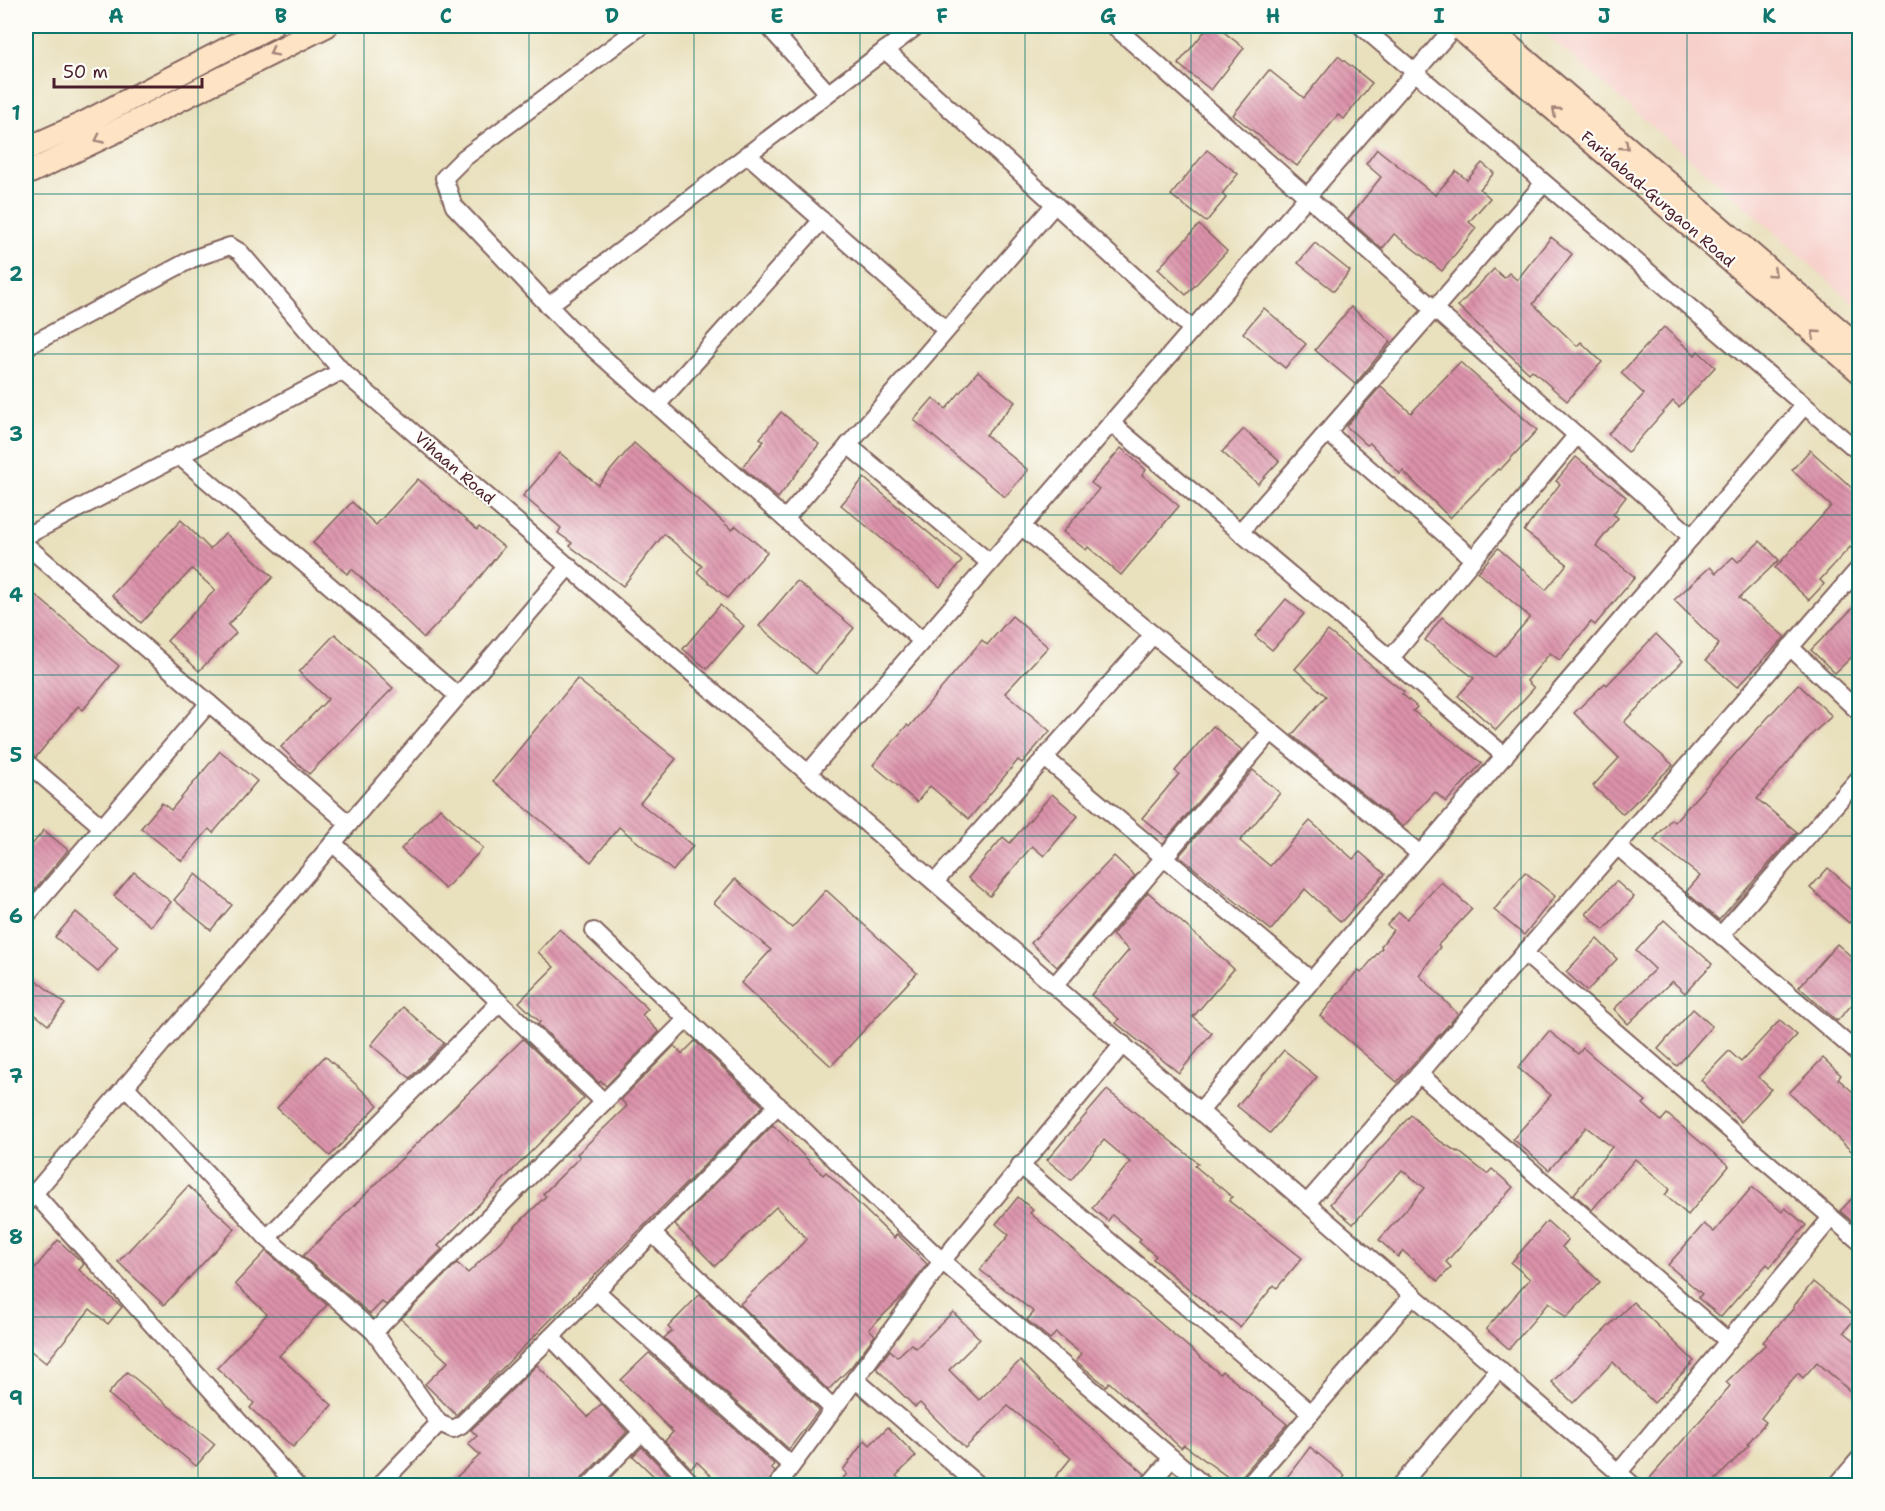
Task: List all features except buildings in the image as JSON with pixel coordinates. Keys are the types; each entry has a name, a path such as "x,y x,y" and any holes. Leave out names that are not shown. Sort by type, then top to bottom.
{"main road":[{"path":"26,149 84,123 271,26"},
{"path":"26,174 326,26"},
{"name":"Faridabad-Gurgaon Road","path":"1456,26 1860,372"},
{"name":"Faridabad-Gurgaon Road","path":"1486,26 1860,348"}],"street":[{"path":"641,26 464,158 444,178 454,206 548,306 922,641"},
{"path":"768,26 828,93"},
{"path":"548,306 917,26"},
{"path":"1114,26 1692,537"},
{"path":"1361,26 1860,453"},
{"path":"808,773 1456,26"},
{"path":"885,50 1192,329"},
{"path":"747,154 946,330"},
{"path":"1240,532 1544,183"},
{"path":"785,519 1055,204"},
{"path":"657,405 822,220"},
{"name":"Vihaan Road","path":"26,347 192,259 230,246 240,252 342,371 1635,1485"},
{"path":"26,536 342,371"},
{"path":"1200,1111 1804,406"},
{"path":"1111,423 1505,756"},
{"path":"1327,432 1473,559"},
{"path":"1390,659 1577,435"},
{"path":"848,445 990,563"},
{"path":"178,456 458,696"},
{"path":"1022,526 1420,854"},
{"path":"26,545 349,824"},
{"path":"297,1485 30,1198 569,566"},
{"path":"1307,1203 1860,567"},
{"path":"935,882 1154,635"},
{"path":"1790,647 1860,713"},
{"path":"26,916 209,703"},
{"path":"1055,986 1271,732"},
{"path":"1045,758 1312,981"},
{"path":"26,762 102,828"},
{"path":"1721,935 1860,777"},
{"path":"333,843 604,1102"},
{"path":"1617,846 1721,935 1856,1044"},
{"path":"594,931 942,1261 1205,1485"},
{"path":"1524,953 1860,1242"},
{"path":"267,1238 499,1004"},
{"path":"374,1332 687,1020"},
{"path":"777,1485 942,1261 1123,1044"},
{"path":"1419,1074 1728,1341"},
{"path":"125,1086 267,1238 374,1332 440,1423 453,1429 461,1425 551,1337 778,1105"},
{"path":"1020,1165 1311,1413"},
{"path":"1619,1472 1831,1218"},
{"path":"652,1233 833,1409"},
{"path":"596,1291 791,1466"},
{"path":"1248,1485 1413,1295"},
{"path":"551,1337 694,1485"},
{"path":"1400,1485 1499,1369"},
{"path":"855,1379 975,1484"},
{"path":"379,1485 440,1423"},
{"path":"589,1485 642,1432"},
{"path":"1148,1485 1172,1458"},
{"path":"1836,1485 1860,1458"}],"shaded area":[{"path":"1536,26 1859,26 1859,308 1740,202"}]}
